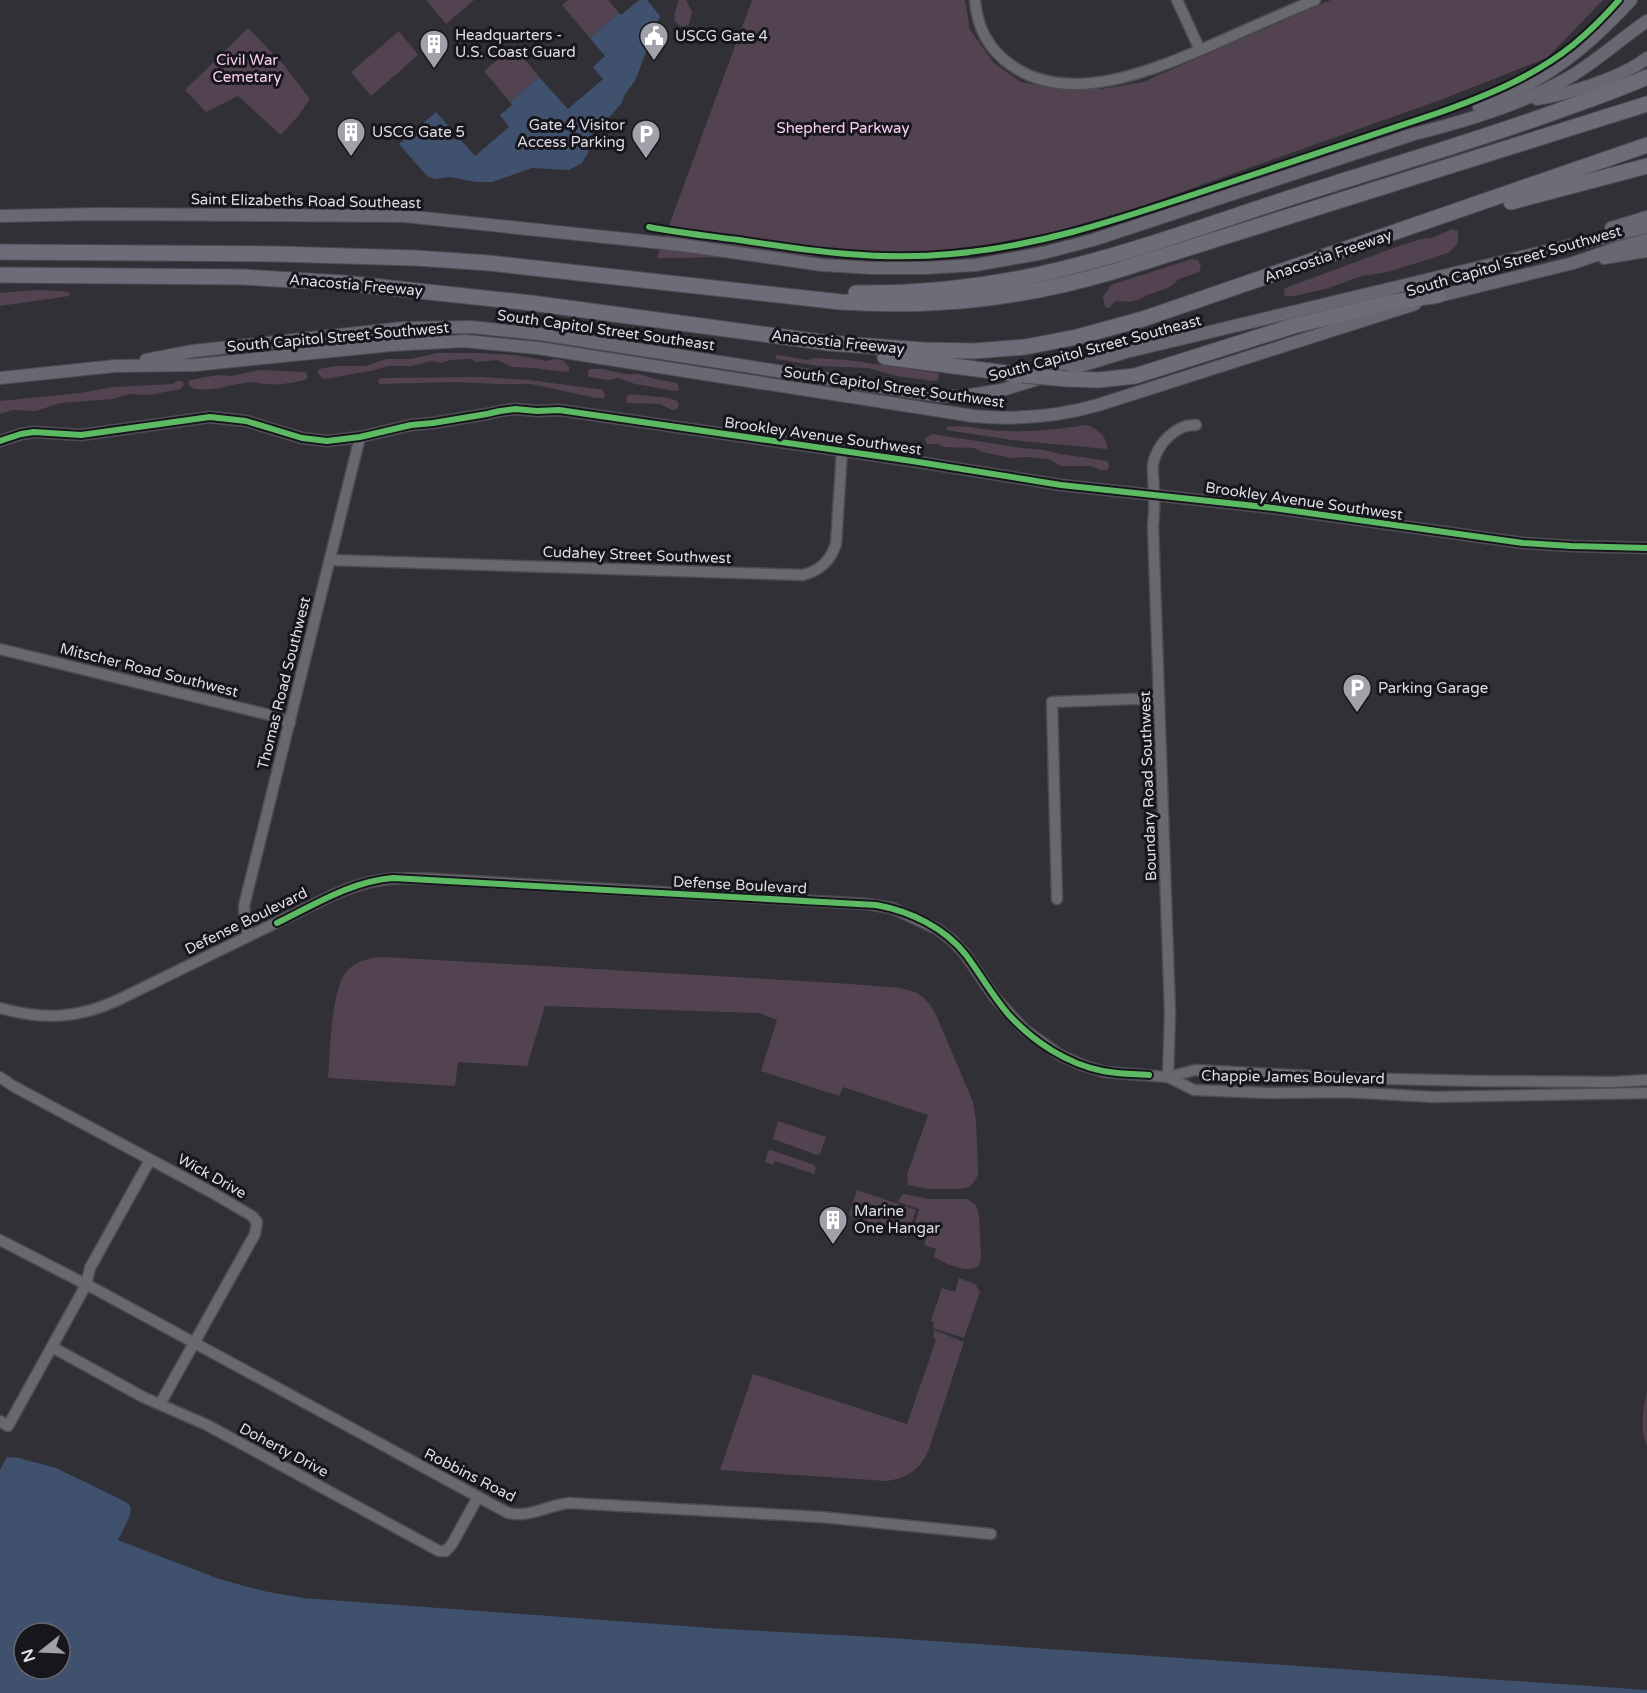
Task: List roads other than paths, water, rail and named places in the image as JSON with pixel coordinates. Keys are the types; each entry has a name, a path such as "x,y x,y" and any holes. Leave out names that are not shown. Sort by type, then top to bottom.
{"highway":[{"path":"718,287 876,293 951,288 1014,279 1075,266 1528,123 1609,94 1647,77"},
{"path":"1528,123 1560,116 1647,88"},
{"name":"Anacostia Freeway","path":"0,252 394,257 489,263 833,301 892,304 968,301 1035,291 1128,268 1647,104"},
{"name":"Anacostia Freeway","path":"0,275 174,275 276,278 378,286 531,303 846,344 923,350 1009,349 1077,337 1127,324 1647,146"},
{"path":"1401,231 1450,221 1647,166"},
{"path":"481,298 531,310 1022,375 1099,380 1160,369 1293,326 1388,303 1438,295"}],"main road":[{"path":"1414,134 1442,120 1504,96 1553,70 1589,42 1631,0"},
{"path":"1414,134 1444,126 1541,92 1575,75 1647,21"},
{"path":"1512,103 1546,98 1604,81 1625,72 1647,58"},
{"name":"Saint Elizabeths Road Southeast","path":"0,216 387,215 647,241 822,265 856,268 925,268 992,262 1043,253 1093,240 1414,134"},
{"path":"1546,251 1595,232 1647,217"},
{"name":"South Capitol Street Southeast","path":"115,366 193,351 403,328 471,327 540,333 919,393 964,396 1002,390 1126,351 1647,227"},
{"name":"South Capitol Street Southwest","path":"115,366 195,365 411,343 482,342 549,350 973,416 1027,418 1098,405 1438,295 1573,263 1647,240"},
{"path":"1573,263 1647,251"},
{"path":"0,378 115,366"}],"street":[{"path":"975,0 980,27 995,51 1015,68 1038,79 1063,83 1110,80 1149,70 1315,0"},
{"path":"1177,0 1200,50"},
{"name":"Brookley Avenue Southwest","path":"0,441 34,432 81,435 210,417 246,421 302,438 327,441 500,411 559,410 984,471 1061,485 1272,508 1523,543 1647,548"},
{"name":"Boundary Road Southwest","path":"1168,1077 1170,1013 1153,463 1161,444 1172,433 1189,425 1196,425"},
{"name":"Thomas Road Southwest","path":"249,936 245,924 244,906 360,437"},
{"name":"Cudahey Street Southwest","path":"330,560 802,575 825,564 831,557 836,544 842,451"},
{"name":"Mitscher Road Southwest","path":"0,649 274,716 290,723"},
{"path":"1058,899 1052,702 1160,698"},
{"name":"Defense Boulevard","path":"0,1008 43,1016 83,1013 113,1002 342,891 365,883 393,878 876,905 904,912 945,934 965,954 995,998 1009,1014 1033,1036 1060,1054 1082,1065 1105,1072 1168,1077"},
{"name":"Chappie James Boulevard","path":"1168,1077 1195,1070 1458,1081 1613,1082 1647,1080"},
{"name":"Wick Drive","path":"0,1077 245,1211 257,1222 255,1234 160,1404"},
{"name":"Chappie James Boulevard","path":"1168,1077 1194,1090 1270,1093 1344,1092 1433,1097 1647,1093"},
{"path":"0,1421 8,1426 86,1284 90,1268 150,1160"},
{"name":"Robbins Road","path":"0,1240 86,1284 508,1513 530,1514 555,1505 569,1503 821,1517 991,1534"},
{"name":"Doherty Drive","path":"52,1347 143,1397 207,1425 443,1552 453,1542 477,1497"}],"water":[{"path":"639,0 647,0 660,16 635,81 621,104 590,137 589,151 582,163 569,170 532,168 492,182 476,182 450,177 435,179 427,176 399,144 436,112 475,156 509,127 500,115 512,105 510,102 539,77 568,109 603,79 593,67 605,56 590,38 619,13 621,15"},
{"path":"7,1457 56,1468 129,1504 131,1509 129,1518 118,1540 219,1579 263,1591 303,1598 725,1629 875,1637 1647,1690 1647,1693 0,1693 0,1470"}],"place":[{"name":"USCG Gate 4","path":"654,62"},
{"name":"Headquarters - U.S. Coast Guard","path":"434,70"},
{"name":"USCG Gate 5","path":"351,158"},
{"name":"Gate 4 Visitor Access Parking","path":"646,160"},
{"name":"Parking Garage","path":"1357,714"},
{"name":"Marine One Hangar","path":"833,1246"}],"park label":[{"name":"Civil War Cemetary","path":"247,68"},
{"name":"Shepherd Parkway","path":"843,128"}]}
